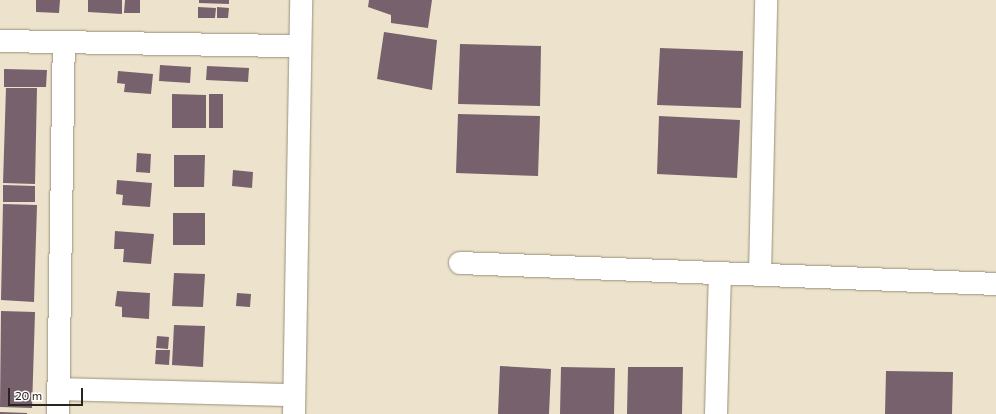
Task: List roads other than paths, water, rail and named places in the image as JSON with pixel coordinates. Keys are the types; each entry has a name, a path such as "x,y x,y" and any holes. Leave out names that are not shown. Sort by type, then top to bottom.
{"street":[{"path":"58,389 294,405 298,46 301,0"},
{"path":"760,274 766,0"},
{"path":"0,42 298,46"},
{"path":"58,414 64,42"},
{"path":"460,263 996,284"},
{"path":"716,414 720,273"}]}
